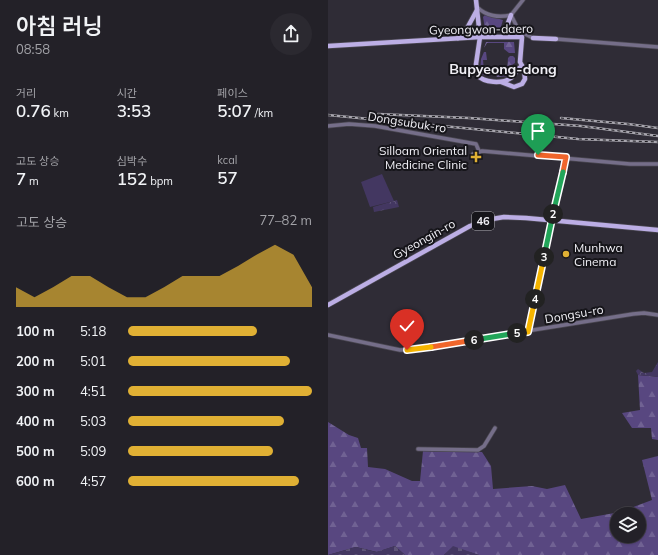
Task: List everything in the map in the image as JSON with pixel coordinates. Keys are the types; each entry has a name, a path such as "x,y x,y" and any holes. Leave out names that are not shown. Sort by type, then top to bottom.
{"main road":[{"path":"476,0 480,37 475,69 477,75 483,80 501,82 511,87 522,84 525,79 524,69 520,60 522,37"},
{"path":"456,39 465,32 477,9"},
{"path":"507,36 508,23 511,15"},
{"name":"Gyeongwon-daero","path":"328,46 480,37 522,37"},
{"name":"Gyeongwon-daero","path":"533,38 556,39"},
{"path":"501,82 512,77 517,69 522,66"},
{"name":"Gyeongin-ro","path":"328,304 470,226 486,220 504,217 658,230"}],"street":[{"path":"477,9 486,14 502,17 511,15 523,0"},
{"path":"511,15 519,30 533,38"},
{"name":"Gyeongwon-daero","path":"522,37 533,38"},
{"name":"Gyeongwon-daero","path":"556,39 658,47"},
{"name":"Dongsubuk-ro","path":"328,126 349,124 414,132 476,144 479,151 566,157 630,164 658,164"},
{"path":"473,154 479,151"},
{"path":"528,332 566,157"},
{"name":"Dongsu-ro","path":"328,335 400,350 415,350 633,314 644,313 658,315"},
{"path":"418,449 478,450 484,446 495,428"}],"green space":[{"path":"485,15 503,20 500,30 488,31 485,29 483,17"},
{"path":"486,42 514,42 515,53 509,53 504,49 504,43 487,43 484,48"},
{"path":"484,52 486,52 487,60 483,60 484,72 489,72 490,76 483,75 480,72 481,59"},
{"path":"510,56 515,58 515,63 512,65 510,76 497,77 496,75 503,75 507,72 508,58"},
{"path":"382,174 394,201 370,207 361,182"},
{"path":"397,200 399,207 374,212 373,207"},
{"path":"658,362 658,377 638,375 636,371 638,369 644,373 652,372"},
{"path":"638,375 658,377 658,440 652,439 651,428 632,428 622,413 640,410"},
{"path":"328,422 349,435 358,438 361,448 367,448 368,467 385,469 412,481 420,481 423,451 482,452 491,466 493,489 532,486 547,489 565,485 581,519 610,514 610,543 646,543 646,507 633,507 652,500 642,460 658,456 658,555 479,555 453,547 444,555 405,555 395,546 377,552 356,547 328,555"},
{"path":"395,546 405,555 328,555 356,547 376,552"},
{"path":"453,546 479,555 444,555"}],"railway":[{"path":"378,114 469,118 581,126 658,136"},
{"path":"328,115 578,139 658,142"},
{"path":"561,118 658,128"}],"place":[{"name":"Silloam Oriental Medicine Clinic","path":"476,157"},
{"name":"Munhwa Cinema","path":"566,254"}],"district":[{"name":"Bupyeong-dong","path":"503,69"}],"route":[{"path":"407,350 528,332 566,157 538,155"}]}
